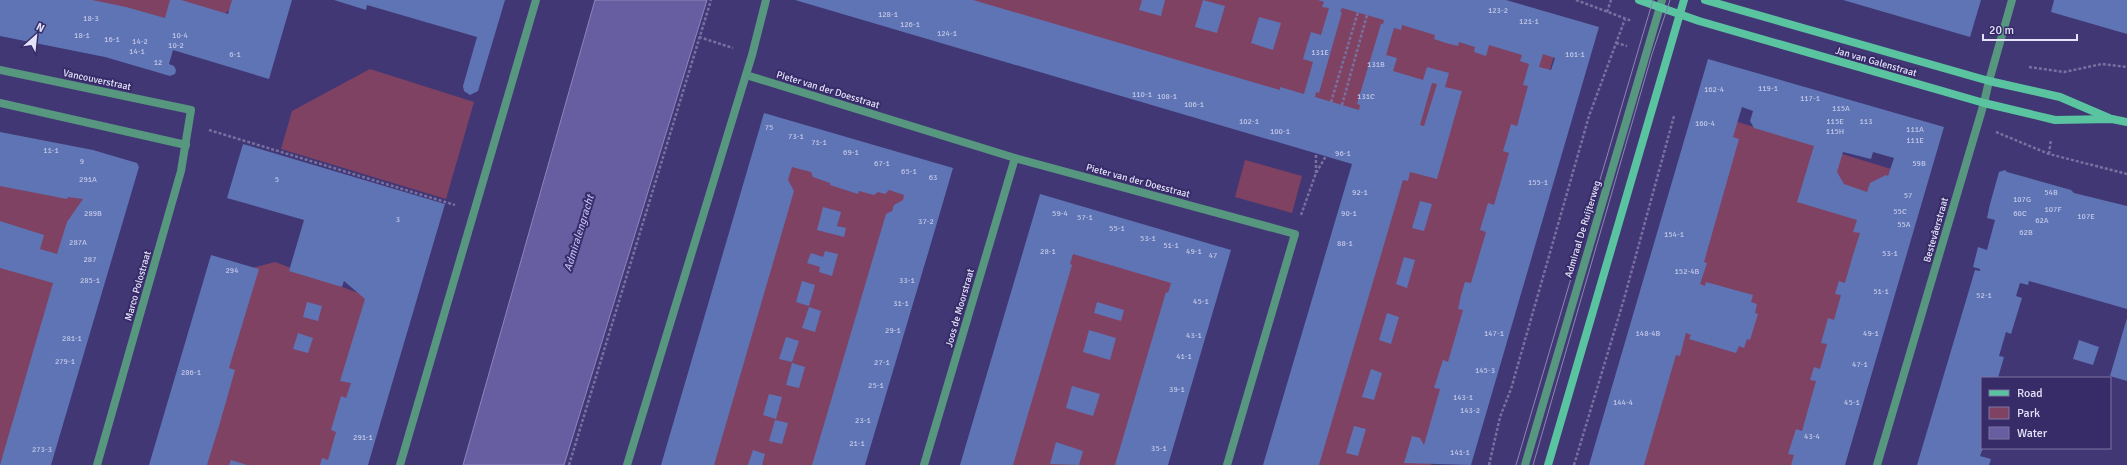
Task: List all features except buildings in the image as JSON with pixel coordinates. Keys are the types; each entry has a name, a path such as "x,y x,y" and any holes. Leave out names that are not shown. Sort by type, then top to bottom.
{"main road":[{"name":"Jan van Galenstraat","path":"1642,0 1660,4 1679,14 1984,103 2055,120 2112,119"},
{"path":"1548,465 1684,0"},
{"name":"Jan van Galenstraat","path":"1705,0 1988,81 2060,97 2112,119 2127,122"}],"street":[{"path":"400,465 536,0"},
{"path":"627,465 752,55 766,0"},
{"name":"Bestevâerstraat","path":"1878,465 1984,103 1988,81 1996,62 2012,0"},
{"name":"Admiraal De Ruijterweg","path":"1525,465 1660,4"},
{"name":"Vancouverstraat","path":"0,70 191,110"},
{"name":"Pieter van der Doesstraat","path":"746,75 1015,158 1296,234"},
{"path":"0,103 186,145"},
{"name":"Marco Polostraat","path":"97,465 181,171 191,110"},
{"name":"Joos de Moorstraat","path":"924,465 1015,158"},
{"path":"1227,465 1296,234"}],"path":[{"path":"570,465 711,0"},
{"path":"1607,12 1612,0"},
{"path":"1331,102 1358,12"},
{"path":"1342,105 1367,15"},
{"path":"1489,465 1500,417 1511,389 1589,116 1625,19"},
{"path":"700,37 752,55"},
{"path":"1996,62 2064,72 2102,64 2127,66"},
{"path":"1574,465 1624,299 1672,127 1674,111"},
{"path":"189,124 475,211"},
{"path":"1977,124 2032,148 2127,174"},
{"path":"1316,154 1316,173"},
{"path":"1296,234 1316,173 1326,156"}],"green space":[{"path":"0,0 241,0 202,33"},
{"path":"904,0 1397,0 1557,46 1431,465 1308,465 1402,142"},
{"path":"370,69 474,102 446,199 281,149 292,111"},
{"path":"1725,118 1891,169 1805,465 1629,465"},
{"path":"790,155 912,189 825,465 698,465"},
{"path":"1245,160 1302,176 1292,213 1235,197"},
{"path":"0,175 91,196 0,465"},
{"path":"1072,246 1175,275 1119,465 1008,465"},
{"path":"275,262 380,301 330,465 186,465 241,271"}],"water":[{"name":"Admiralengracht","path":"595,0 707,0 564,465 463,465"}],"tram line":[{"path":"1516,465 1653,0"},
{"path":"1533,465 1652,54 1670,0"}]}
